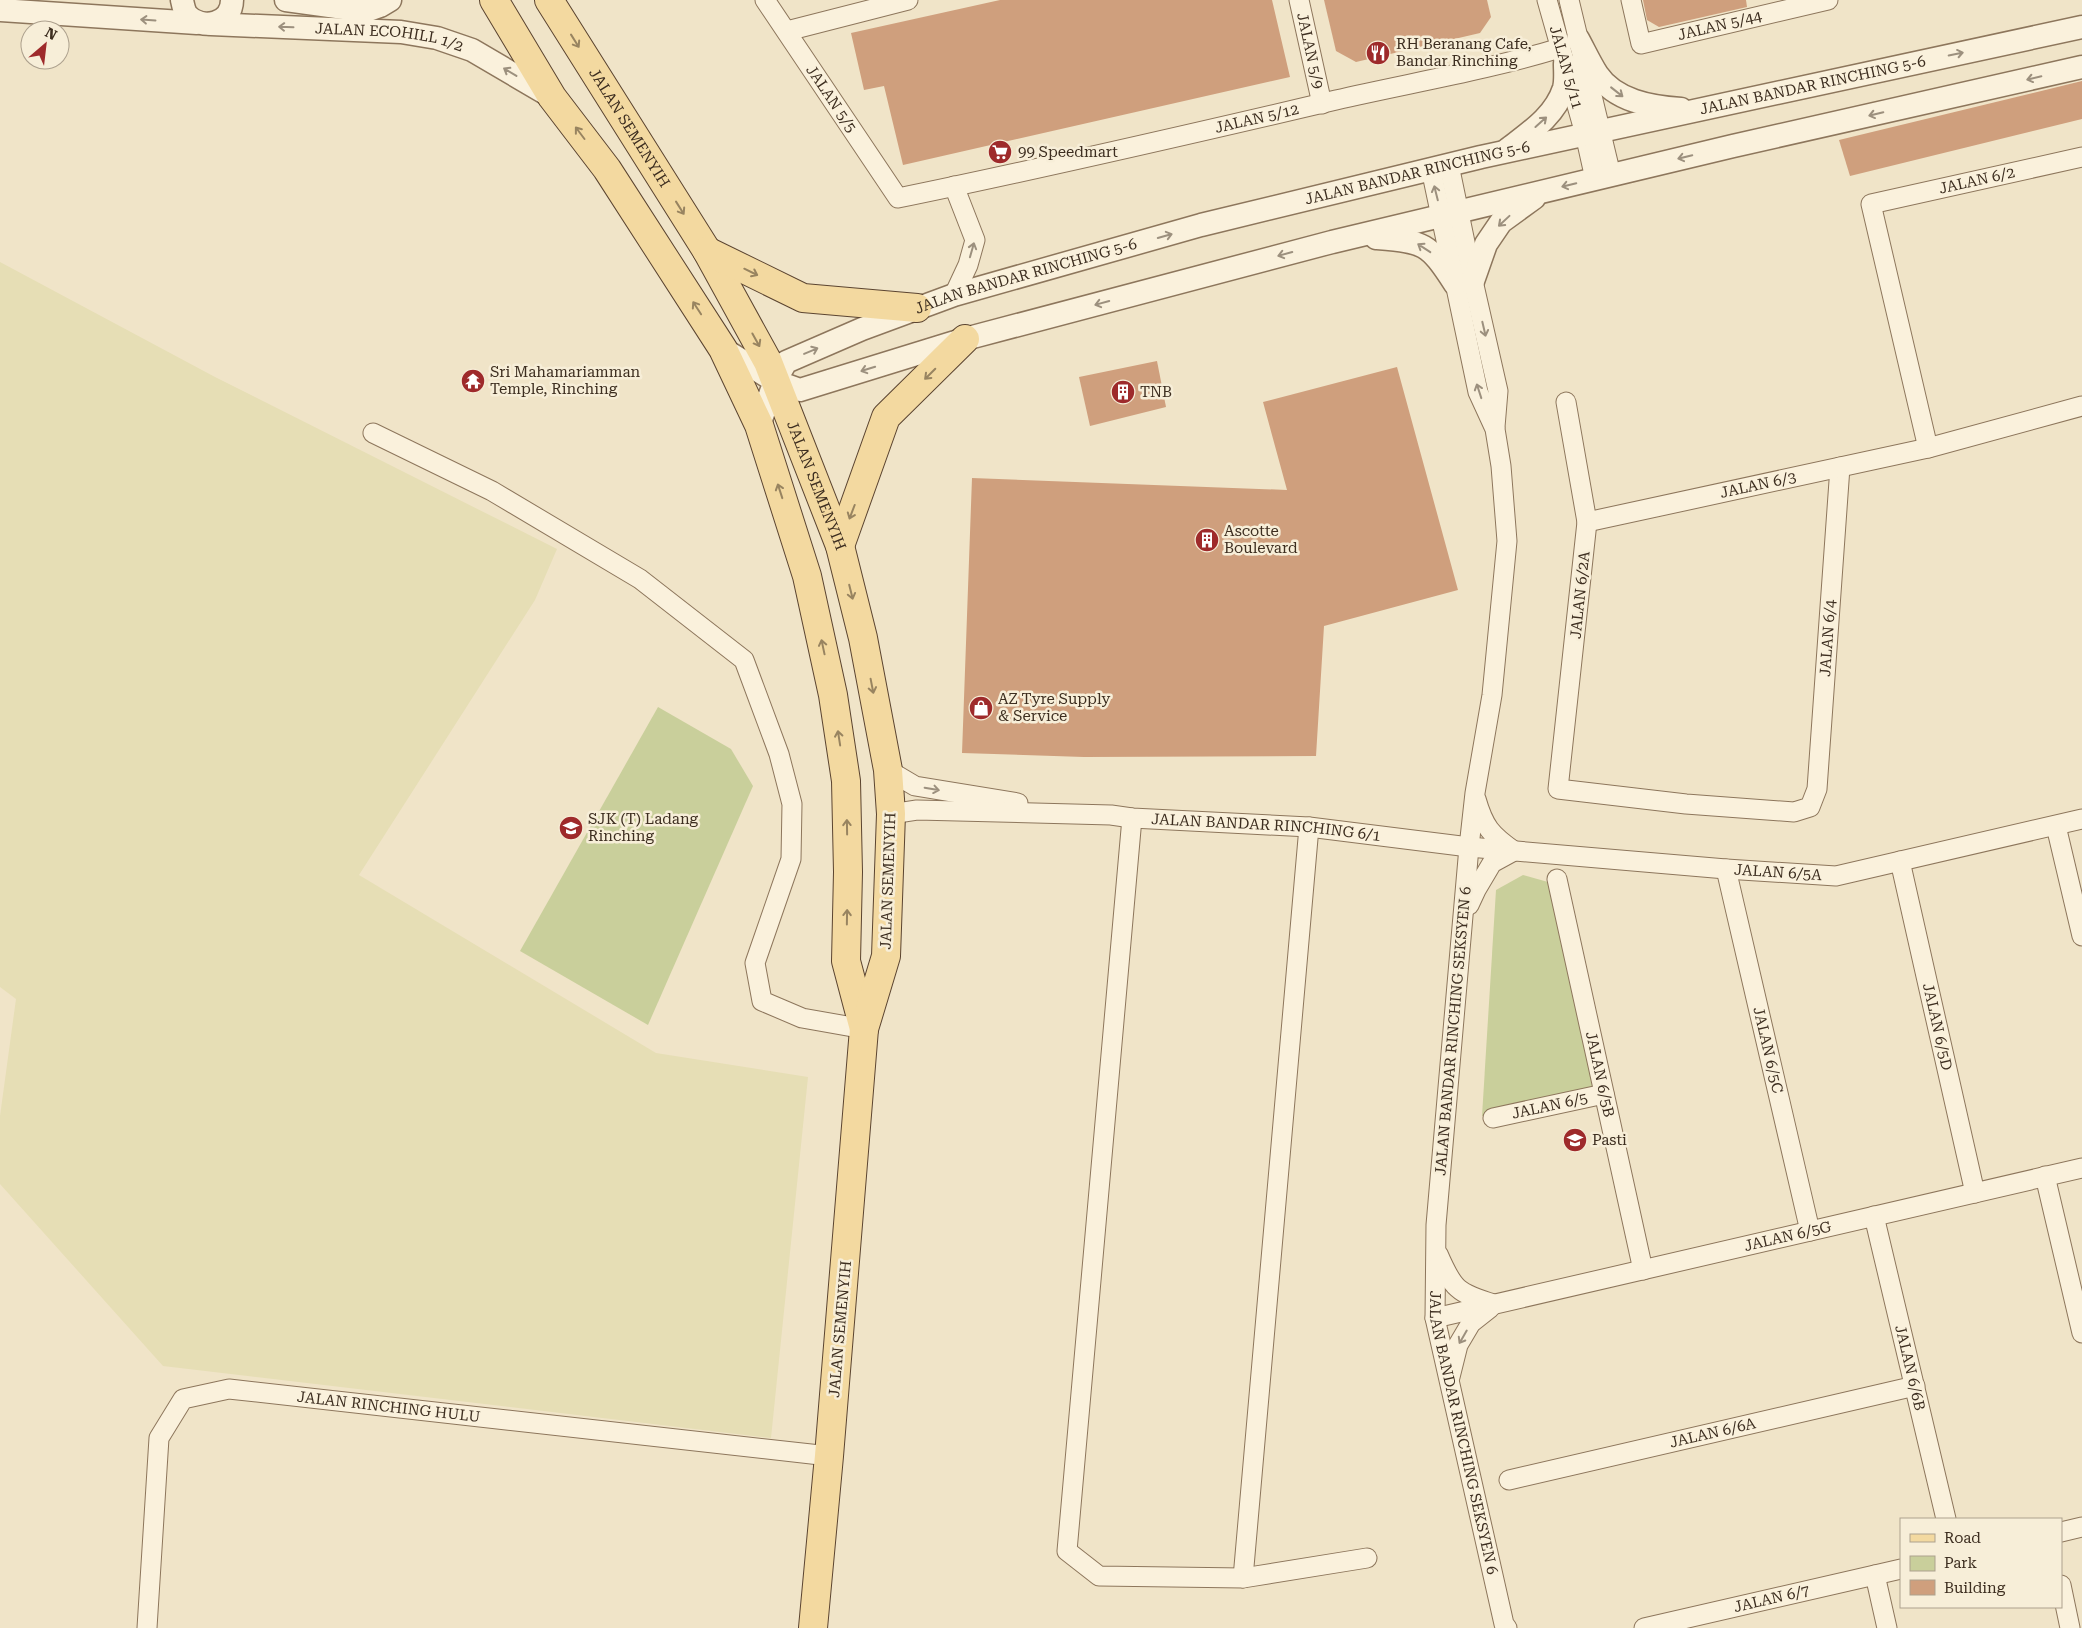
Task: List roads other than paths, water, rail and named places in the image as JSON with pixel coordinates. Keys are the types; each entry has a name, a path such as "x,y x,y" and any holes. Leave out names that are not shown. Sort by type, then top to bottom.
{"main road":[{"name":"JALAN SEMENYIH","path":"494,0 552,97 607,170 724,349 759,425 807,576 833,695 846,782 848,872 846,961 864,1029"},
{"name":"JALAN SEMENYIH","path":"549,0 707,251 768,362 840,546 863,638 888,770 891,814 886,956 864,1029 829,1456 812,1628"},
{"path":"707,251 803,298 917,308"},
{"path":"840,546 886,417 965,339"}],"street":[{"path":"182,0 186,14 204,24 224,18 232,6 232,0"},
{"name":"JALAN ECOHILL 1/2","path":"286,0 366,11 390,0"},
{"name":"JALAN 5/5","path":"765,0 898,198"},
{"path":"787,31 908,0"},
{"name":"JALAN 5/9","path":"1299,0 1322,104"},
{"name":"JALAN 5/11","path":"1547,0 1568,50 1593,133"},
{"path":"1503,153 1544,120 1556,106 1564,86 1568,50 1569,0"},
{"name":"JALAN 5/44","path":"1631,0 1641,44 1801,3 1828,0"},
{"name":"JALAN ECOHILL 1/2","path":"0,10 204,24 401,32 437,38 472,50 552,97"},
{"name":"JALAN BANDAR RINCHING 5-6","path":"759,425 775,380 786,362 917,308 954,295 1201,225 1440,167 2082,26"},
{"path":"1568,50 1620,96 1647,104 1696,111"},
{"path":"1568,50 1593,133 1603,177"},
{"name":"JALAN 5/12","path":"898,198 1263,119 1534,56 1568,50"},
{"path":"724,349 775,380 800,390 965,339 1358,236 1742,144 2082,68"},
{"name":"JALAN 6/2","path":"1928,448 1871,204 2082,157"},
{"name":"JALAN BANDAR RINCHING SEKSYEN 6","path":"1440,167 1464,283 1498,391 1494,428 1501,466 1507,541 1492,695 1475,793 1469,847 1436,1225 1435,1318 1504,1624 1507,1628"},
{"path":"954,186 975,240 968,265 954,295"},
{"path":"1358,236 1410,241 1421,244 1464,283 1501,222 1542,192"},
{"name":"JALAN 6/2A","path":"1558,789 1588,522 1566,402"},
{"name":"JALAN 6/3","path":"1588,522 1928,448 2082,406"},
{"path":"373,433 492,491 640,579 744,660 779,754 792,804 791,859 755,963 762,1001 802,1018 864,1029"},
{"name":"JALAN 6/4","path":"1558,789 1686,804 1794,812 1810,807 1817,789 1840,467"},
{"name":"JALAN BANDAR RINCHING 6/1","path":"888,770 915,786 1034,805 1063,815"},
{"path":"1463,920 1476,890 1492,863 1514,851 1496,838 1482,820 1475,793"},
{"name":"JALAN BANDAR RINCHING 6/1","path":"891,814 917,810 1111,815 1132,818 1309,827 1469,847"},
{"path":"1132,818 1067,1551 1099,1576 1243,1578 1367,1558"},
{"name":"JALAN 6/5A","path":"1469,847 1726,869 1836,876 2082,820"},
{"path":"2056,826 2082,936"},
{"path":"1243,1578 1309,827"},
{"name":"JALAN 6/5D","path":"1900,861 1975,1193"},
{"name":"JALAN 6/5C","path":"1726,869 1810,1231"},
{"name":"JALAN 6/5B","path":"1557,879 1643,1270"},
{"name":"JALAN 6/5","path":"1493,1118 1604,1094"},
{"name":"JALAN 6/5G","path":"1435,1318 2082,1168"},
{"path":"2045,1176 2082,1333"},
{"name":"JALAN 6/6B","path":"1874,1216 1946,1518"},
{"name":"JALAN 6/5G","path":"1436,1248 1450,1280 1468,1296 1495,1304"},
{"name":"JALAN 6/5G","path":"1449,1382 1458,1345 1471,1323 1495,1304"},
{"name":"JALAN 6/6A","path":"1509,1480 1914,1386"},
{"name":"JALAN RINCHING HULU","path":"147,1628 159,1438 182,1399 228,1389 829,1456"},
{"path":"2062,1532 2082,1527"},
{"name":"JALAN 6/7","path":"1644,1628 1716,1620 1900,1569"},
{"path":"1875,1575 1887,1628"},
{"path":"2062,1590 2070,1628"}],"place":[{"name":"RH Beranang Cafe, Bandar Rinching","path":"1378,53"},
{"name":"99 Speedmart","path":"1000,152"},
{"name":"Sri Mahamariamman Temple, Rinching","path":"473,381"},
{"name":"TNB","path":"1123,392"},
{"name":"Ascotte Boulevard","path":"1207,540"},
{"name":"AZ Tyre Supply & Service","path":"981,708"},
{"name":"SJK (T) Ladang Rinching","path":"571,828"},
{"name":"Pasti","path":"1575,1140"}]}
